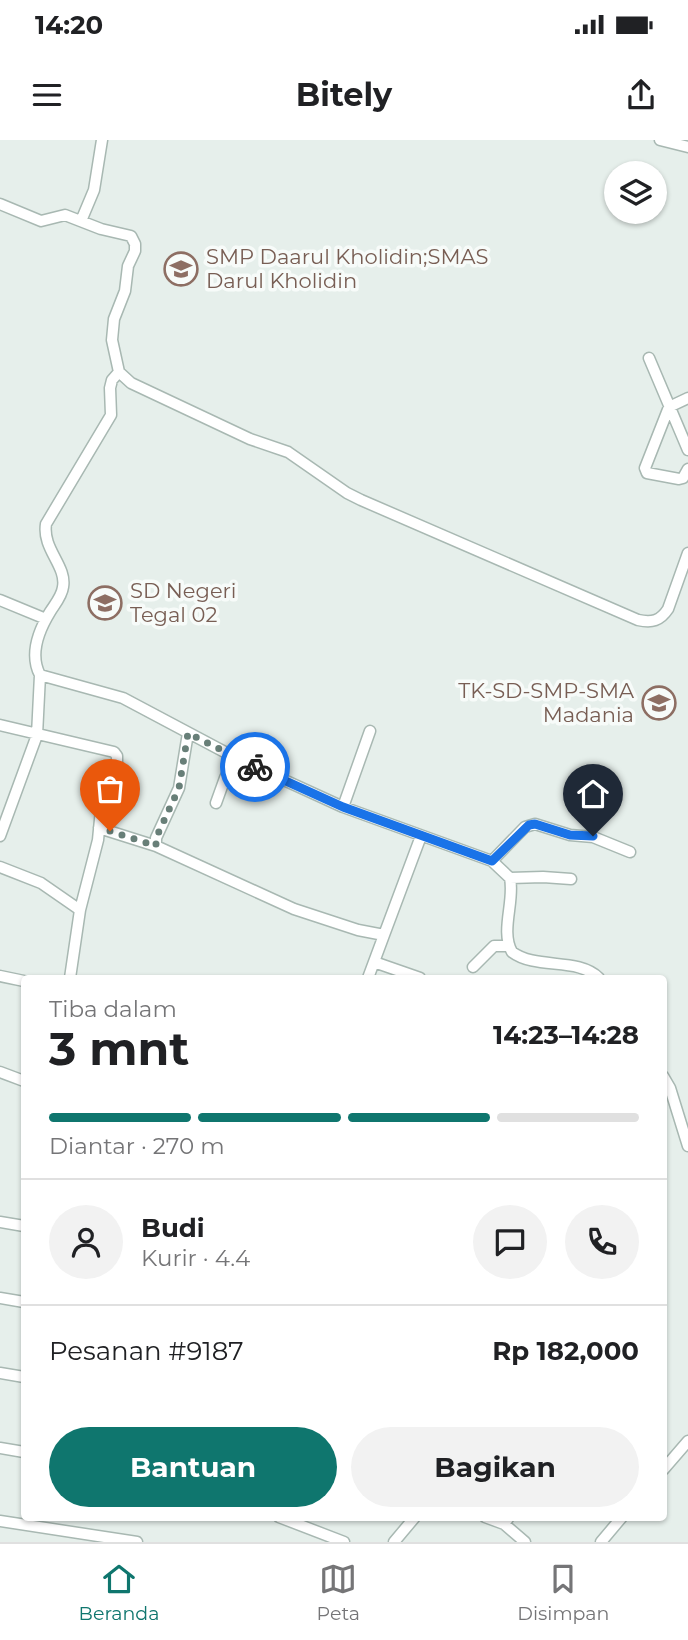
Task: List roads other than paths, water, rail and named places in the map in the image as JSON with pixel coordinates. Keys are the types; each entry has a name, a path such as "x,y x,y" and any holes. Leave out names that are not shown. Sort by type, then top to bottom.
{"street":[{"path":"81,221 94,190 102,140"},
{"path":"660,140 688,147"},
{"path":"0,204 41,221 65,215 102,229 127,234 135,244 125,291 114,319 112,340 119,372 131,383 250,439 288,452 347,493 638,620 648,622 663,616 688,553"},
{"path":"649,358 688,450"},
{"path":"1,830 37,735 40,675 36,667 35,652 46,619 61,594 64,581 45,538 46,524 111,415 110,387 119,372"},
{"path":"688,398 669,407 646,471 679,479 683,478 688,469"},
{"path":"0,600 46,619"},
{"path":"40,675 123,698 236,758 343,807 492,861 510,878 512,887 509,947 518,956 589,971 594,975"},
{"path":"0,725 116,754 117,762 102,799 99,828 80,910 70,975"},
{"path":"343,807 370,731"},
{"path":"156,846 156,838 179,788 188,733"},
{"path":"216,803 236,758"},
{"path":"492,861 525,827 535,824 570,835 593,836 631,852"},
{"path":"99,828 156,846 294,909 358,930 384,935"},
{"path":"369,975 421,836"},
{"path":"0,867 41,883 80,910"},
{"path":"510,878 571,879"},
{"path":"473,967 494,946 509,947"},
{"path":"374,962 411,975"},
{"path":"0,976 21,980"},
{"path":"0,1072 21,1080"},
{"path":"669,1105 688,1146"},
{"path":"0,1222 21,1226"},
{"path":"0,1298 21,1302"},
{"path":"0,1373 21,1376"},
{"path":"667,1465 688,1441"},
{"path":"0,1448 21,1452"},
{"path":"0,1521 137,1542"},
{"path":"289,1521 344,1542"},
{"path":"394,1542 412,1521"},
{"path":"505,1521 525,1542"},
{"path":"601,1542 619,1521"}],"place":[{"name":"SMP Daarul Kholidin;SMAS Darul Kholidin","path":"181,269"},
{"name":"SD Negeri Tegal 02","path":"105,603"},
{"name":"TK-SD-SMP-SMA Madania","path":"659,703"}]}
